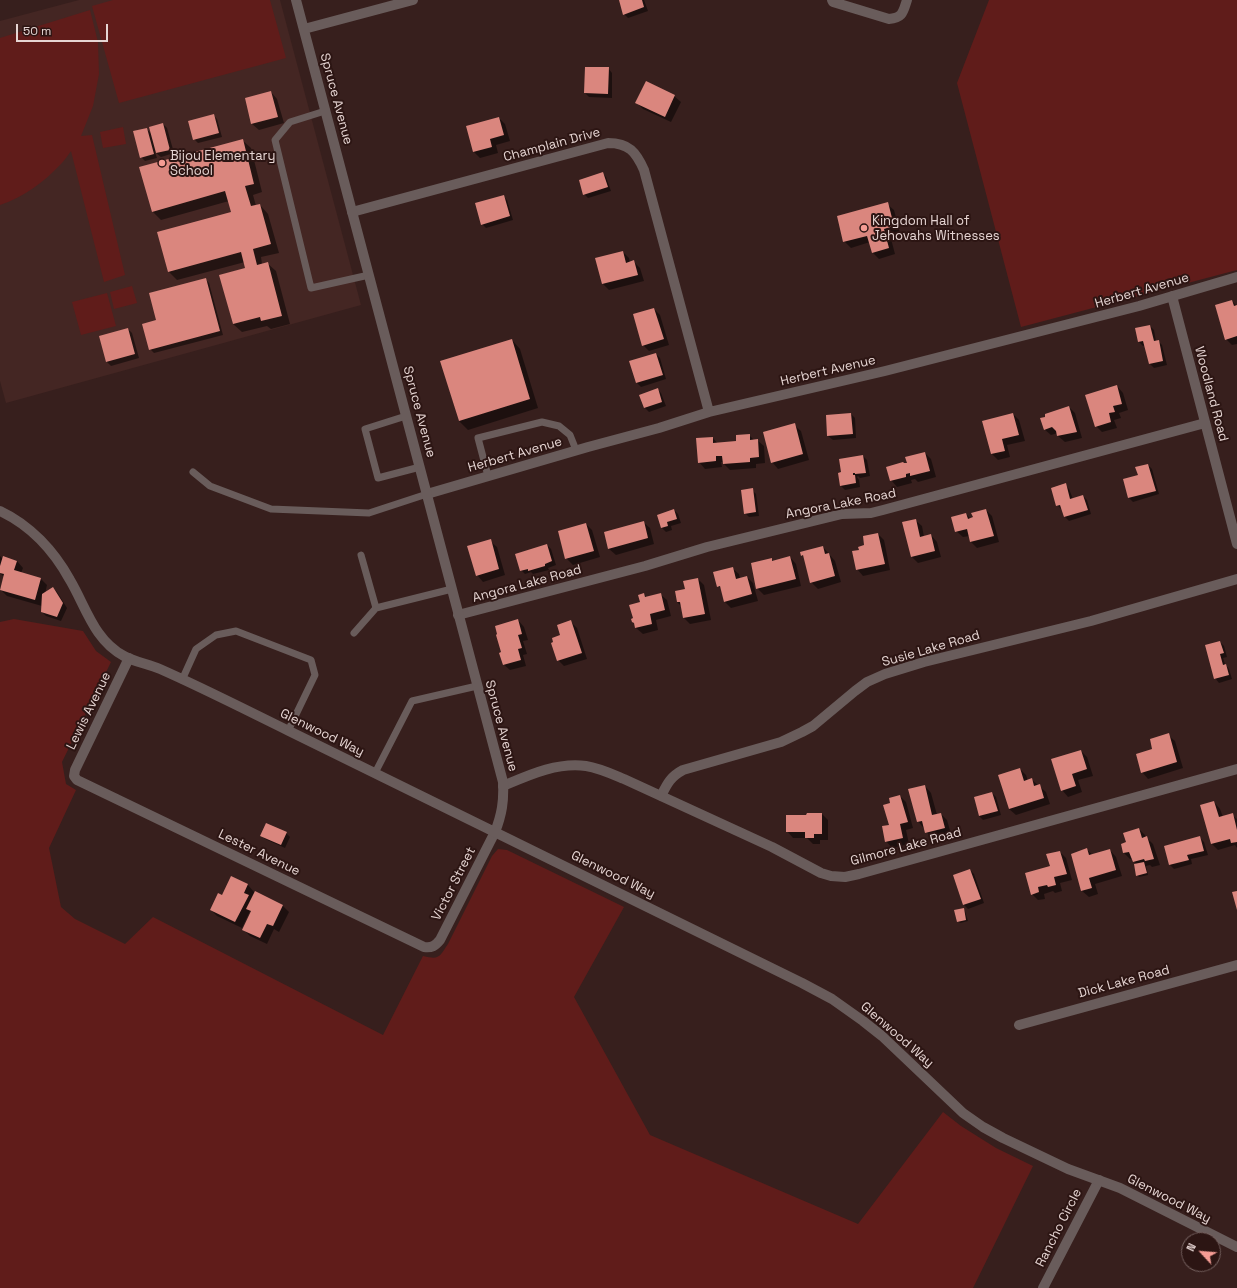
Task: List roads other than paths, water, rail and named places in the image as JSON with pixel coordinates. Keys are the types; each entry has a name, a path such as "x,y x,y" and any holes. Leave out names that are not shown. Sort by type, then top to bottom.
{"street":[{"name":"Spruce Avenue","path":"296,0 503,786 502,809 495,832"},
{"path":"304,28 413,0"},
{"path":"832,0 833,2 884,18 896,19 900,17 907,0"},
{"name":"Champlain Drive","path":"352,212 608,143 616,143 630,148 640,160 644,170 709,412"},
{"name":"Herbert Avenue","path":"427,494 709,412 892,370 1131,308 1237,277"},
{"name":"Woodland Road","path":"1172,296 1237,544"},
{"name":"Angora Lake Road","path":"458,615 645,566 707,547 842,514 872,513 1205,423"},
{"name":"Glenwood Way","path":"0,511 28,529 44,543 60,562 94,627 103,640 114,650 129,658 158,668 288,730 781,972 832,999 882,1036 963,1113 983,1127 1068,1169 1120,1188 1237,1247"},
{"name":"Susie Lake Road","path":"661,796 668,782 683,770 791,738 813,726 867,682 885,674 924,662 1091,621 1237,578"},
{"name":"Lewis Avenue","path":"74,776 75,770 129,658"},
{"name":"Gilmore Lake Road","path":"503,786 538,772 572,765 588,766 606,771 661,796 772,847 821,873 845,877 1237,769"},
{"name":"Lester Avenue","path":"74,776 77,780 83,783 424,947 431,948 435,946"},
{"name":"Victor Street","path":"435,946 445,932 495,832"},
{"name":"Dick Lake Road","path":"1019,1025 1237,965"},
{"name":"Rancho Circle","path":"1043,1288 1099,1180"}],"lane":[{"path":"326,111 290,122 275,140 311,288 369,275"},
{"path":"406,416 365,429 378,478 420,467"},
{"path":"488,476 478,438 542,422 559,426 570,436 576,450"},
{"path":"193,472 210,486 271,509 369,513 427,494"},
{"path":"361,555 376,608"},
{"path":"354,633 376,608 452,590"},
{"path":"182,680 196,649 216,635 236,631 311,660 315,675 288,730"},
{"path":"375,773 412,701 477,686"}],"place":[{"name":"Bijou Elementary School","path":"162,163"},
{"name":"Kingdom Hall of Jehovahs Witnesses","path":"864,228"}]}
